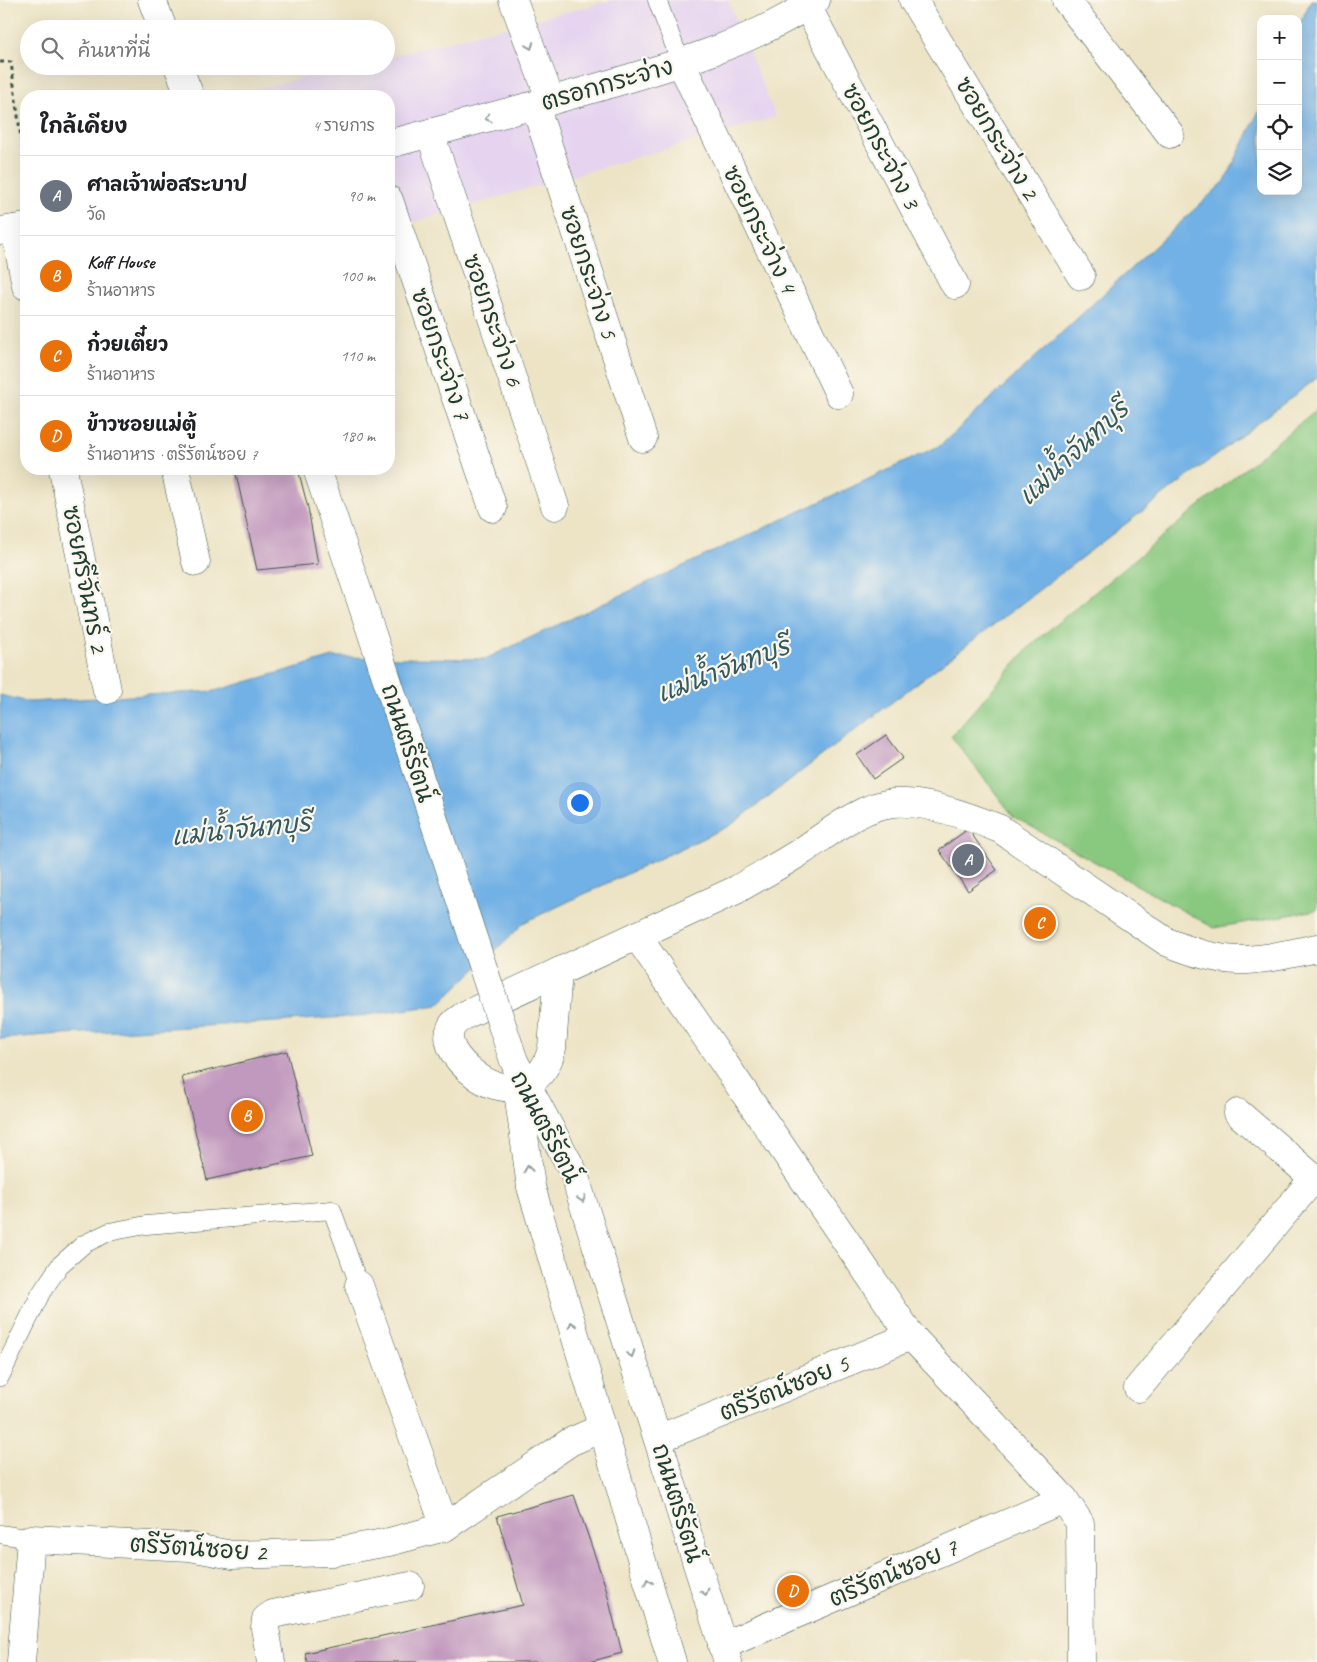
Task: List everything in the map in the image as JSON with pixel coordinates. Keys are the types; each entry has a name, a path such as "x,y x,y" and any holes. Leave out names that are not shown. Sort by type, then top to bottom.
{"street":[{"path":"152,0 160,20"},
{"name":"ซอยกระจ่าง 5","path":"513,0 643,438"},
{"name":"ซอยกระจ่าง 2","path":"913,0 1081,276"},
{"path":"1066,0 1170,134"},
{"name":"ตรอกกระจ่าง","path":"395,142 543,103 681,63 764,29 809,2"},
{"name":"ซอยกระจ่าง 3","path":"809,2 955,285"},
{"name":"ซอยกระจ่าง 4","path":"681,63 839,394"},
{"path":"182,75 188,90"},
{"name":"ซอยกระจ่าง 6","path":"430,133 555,506"},
{"name":"ซอยกระจ่าง 7","path":"395,218 493,508"},
{"path":"14,229 20,258"},
{"name":"ซอยศรีจันทร์ 2","path":"64,475 107,690"},
{"path":"176,475 196,562"},
{"name":"ถนนตรีรัตน์","path":"320,475 522,1087 573,1172 725,1654"},
{"path":"558,972 552,1048 549,1060 539,1075 522,1087 491,1084 471,1072 462,1063 451,1046 449,1036 451,1028 457,1020 465,1015 558,972 637,936 736,890 775,868 858,815 874,807 893,803 912,804 944,810 971,817 1000,829 1167,942 1196,954 1238,960 1284,955 1317,948"},
{"path":"637,936 911,1336 1064,1499 1080,1523 1081,1662"},
{"name":"ถนนตรีรัตน์","path":"522,1087 530,1187 672,1662"},
{"path":"1138,1388 1316,1179 1238,1114"},
{"path":"358,1285 446,1527"},
{"name":"ตรีรัตน์ซอย 5","path":"658,1439 911,1336"},
{"name":"ตรีรัตน์ซอย 2","path":"31,1539 190,1547 232,1555 332,1552 390,1542 446,1527 570,1442 602,1428"},
{"name":"ตรีรัตน์ซอย 7","path":"725,1654 1064,1499"},
{"path":"21,1662 31,1539"},
{"path":"271,1662 265,1628 266,1620 273,1614 410,1586"}],"lane":[{"path":"657,0 681,63"},
{"path":"0,1377 41,1294 60,1265 84,1244 109,1232 146,1225 332,1210 358,1285"},
{"path":"0,1534 31,1539"}],"path":[{"path":"0,62 11,62 20,131"}],"shaded area":[{"path":"613,0 728,0 776,117 395,227 395,90 253,90 313,75 395,75 395,55"}],"green space":[{"path":"1317,409 1317,910 1214,928 1014,817 951,736 1032,644"}],"water":[{"name":"แม่น้ำจันทบุรี","path":"1311,0 1317,0 1317,378 731,825 525,922 438,1005 360,1016 0,1039 0,695 29,702 215,691 333,657 485,659 941,445 1225,181 1257,115 1257,195 1302,195 1302,19"}],"building":[{"path":"236,475 300,475 308,508 318,564 257,570"},
{"path":"886,735 903,758 873,779 857,755"},
{"path":"968,829 997,870 968,891 939,850"},
{"path":"287,1051 312,1156 207,1180 182,1077"},
{"path":"574,1495 605,1585 622,1653 589,1662 307,1662 305,1653 523,1605 497,1516"}],"place":[{"name":"ศาลเจ้าพ่อสระบาป","path":"968,860"},
{"name":"ก๋วยเตี๋ยว","path":"1040,923"},
{"name":"Koff House","path":"247,1116"},
{"name":"ข้าวซอยแม่ตู้","path":"793,1591"}]}
